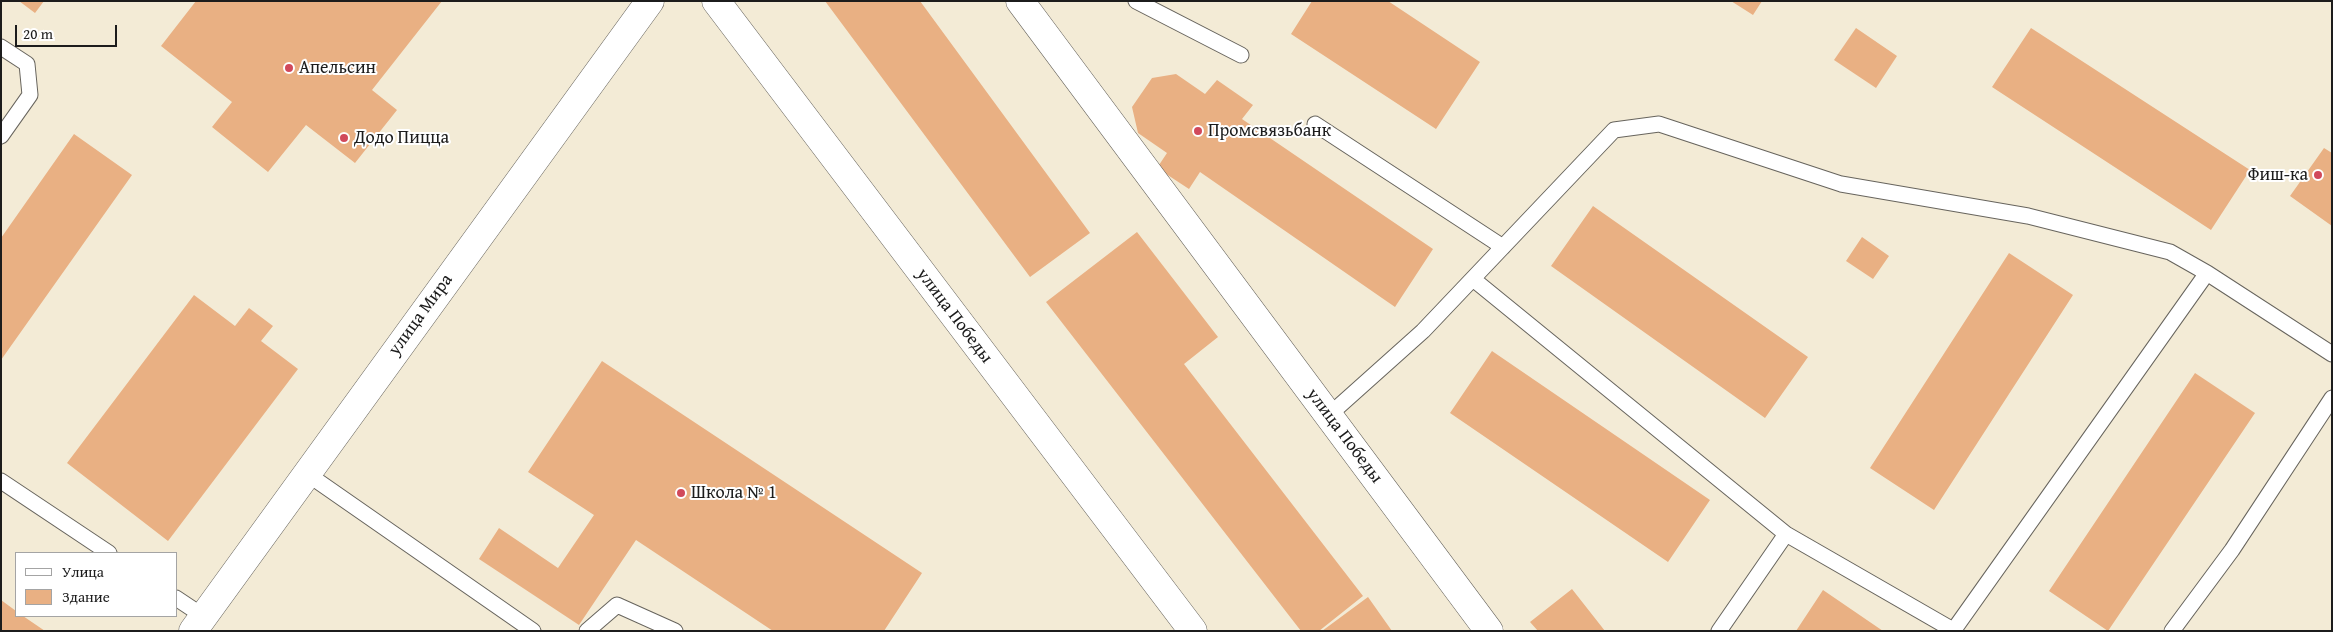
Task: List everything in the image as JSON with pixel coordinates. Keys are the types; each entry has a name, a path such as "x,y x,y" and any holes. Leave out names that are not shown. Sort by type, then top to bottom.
{"street":[{"name":"улица Мира","path":"198,623 650,1"},
{"name":"улица Победы","path":"716,1 1190,629"},
{"name":"улица Победы","path":"1020,1 1488,631"}],"lane":[{"path":"1136,1 1241,55"},
{"path":"1,46 27,64 30,95 1,136"},
{"path":"1315,124 1504,247"},
{"path":"1328,416 1423,332 1614,130 1659,124 1841,184 2028,216 2170,252 2207,273 2332,354"},
{"path":"1473,279 1786,534 1953,631 2207,273"},
{"path":"2172,631 2232,550 2332,398"},
{"path":"306,473 533,631"},
{"path":"1,481 108,552"},
{"path":"1719,631 1786,534"},
{"path":"178,600 198,623"},
{"path":"587,631 617,605 675,631"}],"building":[{"path":"19,1 44,1 35,13"},
{"name":"Апельсин","path":"196,1 442,1 372,90 397,110 355,163 306,125 268,172 212,127 232,102 161,46"},
{"path":"825,1 920,1 1090,233 1030,277"},
{"path":"1312,1 1388,1 1480,62 1436,129 1291,34"},
{"path":"1731,1 1762,1 1753,15"},
{"path":"1856,28 1897,56 1876,88 1834,60"},
{"path":"2031,28 2250,170 2211,230 1992,87"},
{"path":"1176,74 1205,94 1217,80 1253,105 1242,119 1433,249 1395,307 1200,172 1189,189 1157,168 1167,153 1138,133 1132,107 1152,78"},
{"path":"74,134 132,175 1,360 1,238"},
{"name":"Фиш-ка","path":"2324,148 2332,153 2332,226 2290,196"},
{"path":"1593,206 1808,357 1765,418 1551,266"},
{"path":"1137,232 1218,337 1184,364 1363,596 1319,631 1301,631 1046,302"},
{"path":"1862,237 1889,256 1873,279 1846,261"},
{"path":"2009,253 2073,295 1934,510 1870,468"},
{"path":"194,295 235,326 249,308 273,326 261,341 298,369 168,541 67,463"},
{"path":"1492,351 1710,500 1668,562 1450,413"},
{"name":"Школа № 1","path":"602,361 922,573 884,631 773,631 636,540 579,625 479,559 499,528 558,568 594,515 528,472"},
{"path":"2195,373 2255,413 2108,631 2049,591"},
{"path":"1572,589 1605,631 1538,631 1530,622"},
{"path":"1823,590 1883,631 1796,631"},
{"path":"1368,597 1392,631 1322,631"},
{"path":"1,600 15,610 15,617 24,617 45,631 1,631"}],"place":[{"name":"Апельсин","path":"289,68"},
{"name":"Промсвязьбанк","path":"1198,131"},
{"name":"Додо Пицца","path":"344,138"},
{"name":"Фиш-ка","path":"2318,175"},
{"name":"Школа № 1","path":"681,493"}]}
